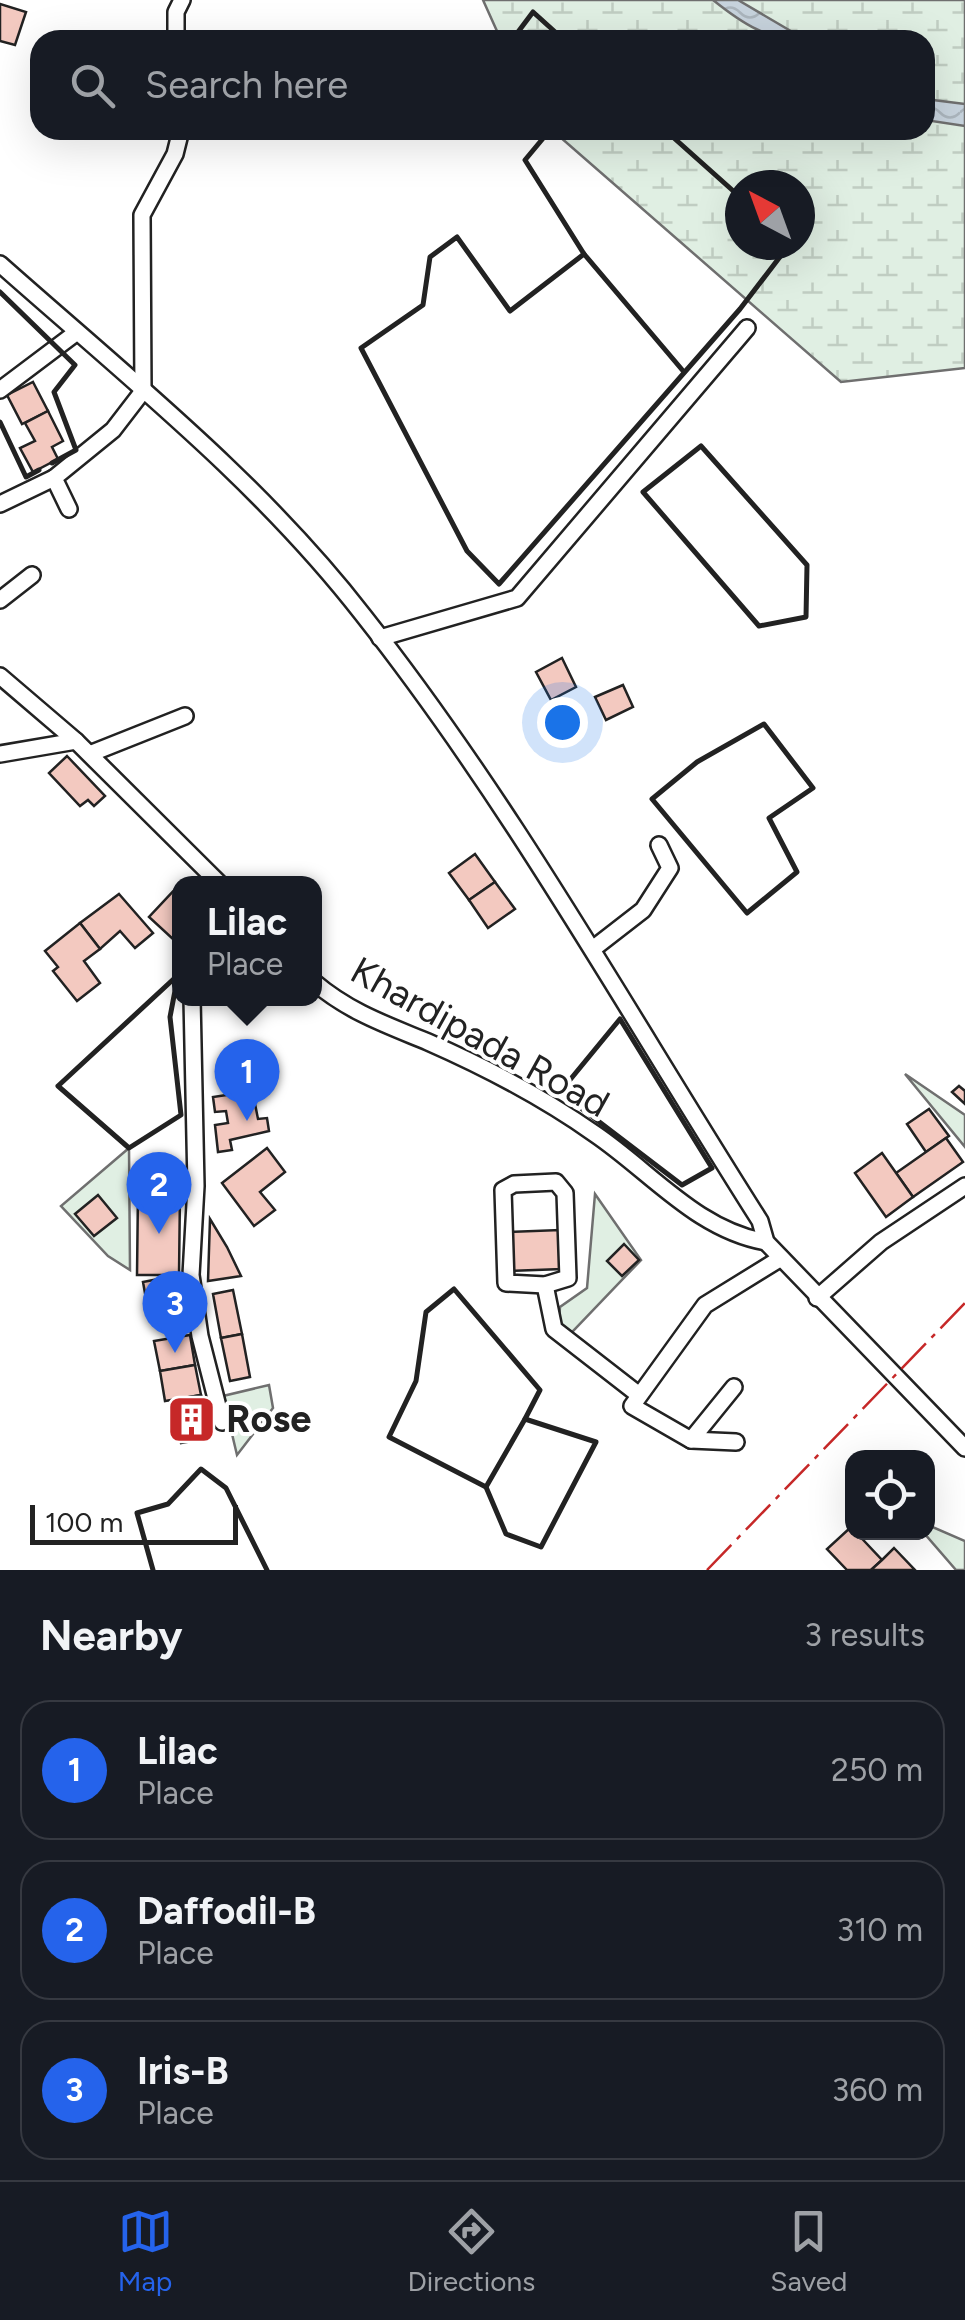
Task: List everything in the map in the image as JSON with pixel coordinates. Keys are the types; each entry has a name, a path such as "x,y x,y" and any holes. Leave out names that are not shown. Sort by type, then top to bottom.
{"street":[{"path":"176,30 176,12 182,0"},
{"path":"0,504 54,478 113,430 143,391 142,216 178,140"},
{"path":"0,264 245,482 380,638 562,896 760,1221 766,1242 965,1448"},
{"path":"380,638 517,598 747,328 730,348"},
{"path":"0,390 77,332"},
{"path":"54,478 69,508"},
{"path":"0,600 32,575"},
{"path":"0,676 92,753 212,876"},
{"path":"92,753 185,716"},
{"path":"0,754 76,741"},
{"path":"594,948 643,910 670,868 659,845"},
{"name":"Khardipada Road","path":"322,987 374,1022 494,1074 594,1133 706,1220 740,1238 766,1242"},
{"path":"192,1006 196,1186 192,1275 200,1336 222,1422"},
{"path":"556,1182 564,1188 568,1275 566,1280 545,1285 510,1284 504,1280 502,1194 507,1186 556,1182"},
{"path":"817,1298 881,1242 965,1186"},
{"path":"736,1442 690,1440 632,1406 705,1305 781,1258"},
{"path":"545,1285 554,1329 639,1395"},
{"path":"690,1440 734,1386"}],"green space":[{"path":"483,0 965,0 965,368 841,382 563,140 935,140 935,30 496,30"},
{"path":"905,1074 965,1115 965,1147"},
{"path":"129,1148 130,1270 108,1256 61,1206"},
{"path":"595,1194 641,1260 573,1331 558,1334 560,1307 587,1288"},
{"path":"269,1385 273,1408 237,1455 223,1396"},
{"path":"935,1528 965,1541 965,1570 956,1570 930,1540 935,1540"}],"water":[{"path":"713,0 738,0 789,30 759,30"},
{"path":"935,100 965,104 965,126 935,122"}],"building":[{"path":"0,4 26,12 15,45 0,41"},
{"path":"33,382 48,411 22,424 7,395"},
{"path":"48,411 63,441 52,447 58,459 33,472 20,448 35,441 25,423"},
{"path":"562,658 576,687 551,700 536,672"},
{"path":"623,685 633,707 606,720 595,697"},
{"path":"67,756 105,796 94,806 88,800 80,806 49,773"},
{"path":"475,854 495,882 469,900 449,873"},
{"path":"495,882 515,909 488,928 469,900"},
{"path":"172,893 172,938 149,917"},
{"path":"119,894 153,933 135,948 120,931 100,949 80,923"},
{"path":"80,923 100,949 84,961 100,983 77,1001 53,971 58,967 45,951"},
{"path":"959,1086 965,1091 965,1104 952,1092"},
{"path":"240,1093 242,1106 255,1104 258,1119 267,1118 269,1131 230,1140 232,1150 218,1152 215,1125 228,1123 226,1111 215,1112 213,1097"},
{"path":"929,1109 949,1136 926,1152 907,1124"},
{"path":"946,1138 963,1162 913,1197 896,1173"},
{"path":"267,1148 285,1172 260,1192 275,1210 254,1226 222,1183"},
{"path":"882,1153 913,1197 886,1217 855,1173"},
{"path":"152,1160 177,1160 177,1183 152,1183"},
{"path":"138,1192 180,1192 179,1275 137,1275"},
{"path":"98,1195 117,1218 94,1236 75,1214"},
{"path":"210,1219 227,1247 241,1276 208,1281"},
{"path":"560,1230 562,1269 507,1271 505,1232"},
{"path":"624,1244 639,1260 622,1276 607,1261"},
{"path":"179,1275 186,1315 150,1321 143,1282"},
{"path":"233,1290 242,1334 221,1338 213,1294"},
{"path":"242,1334 250,1377 230,1381 221,1338"},
{"path":"190,1335 195,1365 160,1371 154,1341"},
{"path":"195,1365 201,1395 165,1401 160,1371"},
{"name":"Rose","path":"201,1395 209,1438 181,1443 173,1400"},
{"path":"845,1532 845,1540 863,1540 882,1560 871,1570 847,1570 827,1549"},
{"path":"894,1548 915,1570 871,1570 882,1560"}],"wall":[{"path":"520,30 533,12 553,30"},
{"path":"542,140 525,160 584,254 684,372"},
{"path":"676,140 725,184"},
{"path":"584,254 510,311 457,237 430,257 423,305 361,348 467,551 499,584 740,309 778,260"},
{"path":"0,292 75,365 54,392 76,450 52,463"},
{"path":"0,422 26,477 39,470"},
{"path":"701,446 807,565 806,617 759,626 643,492 701,446"},
{"path":"764,724 813,788 769,818 797,872 747,913 652,799 697,762 764,724"},
{"path":"172,981 58,1086 129,1148 181,1115 172,1006"},
{"path":"620,1019 712,1168 682,1185 560,1092 620,1019"},
{"path":"454,1289 540,1390 525,1419 596,1442 541,1547 506,1534 486,1487 389,1437 416,1381 426,1312 454,1289"},
{"path":"486,1487 525,1419"},
{"path":"153,1570 137,1513 168,1504 201,1469 226,1488 267,1570"}],"power":[{"path":"707,1570 965,1303"}],"place":[{"name":"Lilac","path":"247,1121"},
{"name":"Daffodil-B","path":"159,1234"},
{"name":"Iris-B","path":"175,1353"},
{"name":"Rose","path":"191,1419"}]}
